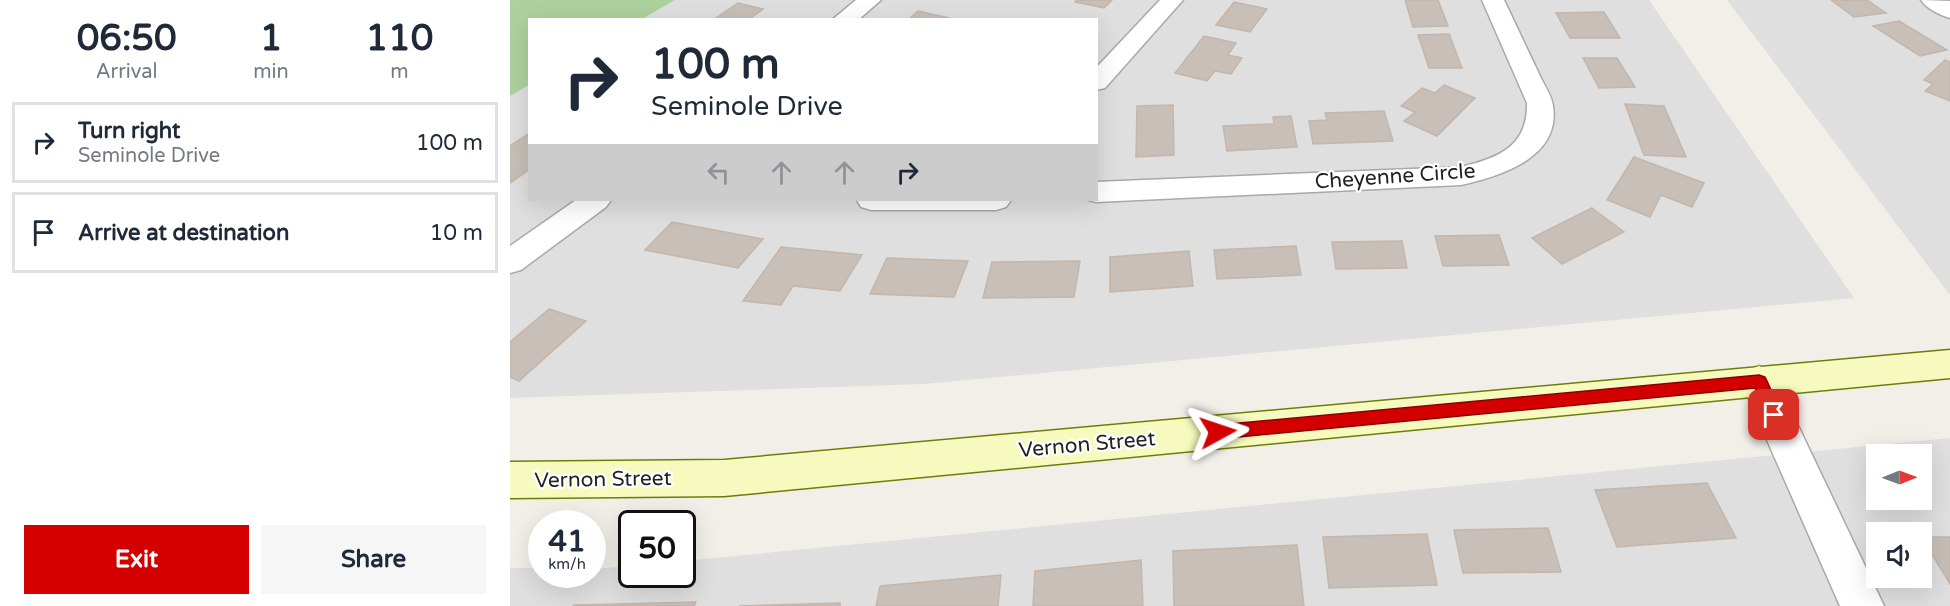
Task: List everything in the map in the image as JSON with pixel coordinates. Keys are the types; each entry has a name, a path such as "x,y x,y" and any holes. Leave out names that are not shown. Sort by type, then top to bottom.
{"main road":[{"name":"Vernon Street","path":"510,480 724,478 1950,364"}],"street":[{"path":"846,18 870,0"},
{"path":"1098,80 1172,0"},
{"name":"Cheyenne Circle","path":"1098,192 1461,176 1504,162 1516,156 1532,140 1540,122 1540,103 1493,0"},
{"path":"1932,0 1950,11"},
{"path":"510,262 595,201"},
{"path":"1759,381 1862,606"}],"shaded area":[{"path":"675,0 1649,0 1854,298 924,384 510,398 510,96 528,86 528,201 1098,201 1098,18 644,18"},
{"path":"1727,0 1950,0 1950,295"},
{"path":"1950,438 1950,606 510,606 510,568 528,568 528,588 606,588 606,568 618,567 618,588 696,588 696,560 1866,446 1866,510 1932,510 1932,444 1888,444"}],"green space":[{"path":"510,0 675,0 644,18 528,18 528,86 510,96"}],"building":[{"path":"1077,0 1112,0 1104,8 1075,2"},
{"path":"1405,0 1438,0 1448,26 1413,27"},
{"path":"1831,0 1867,0 1886,13 1854,17"},
{"path":"1234,2 1267,9 1250,32 1216,25"},
{"path":"738,3 763,9 751,18 716,18"},
{"path":"918,11 949,18 910,18"},
{"path":"1604,12 1620,38 1570,38 1556,13"},
{"path":"1899,21 1947,50 1920,56 1873,26"},
{"path":"1449,34 1462,68 1429,68 1418,35"},
{"path":"1204,36 1236,43 1228,55 1242,58 1231,74 1215,71 1207,81 1175,73"},
{"path":"1583,58 1617,58 1635,87 1599,88"},
{"path":"1945,60 1950,62 1950,101 1925,91 1933,84 1924,80"},
{"path":"1444,85 1475,98 1437,136 1404,121 1415,112 1401,106 1422,88 1435,93"},
{"path":"1625,104 1664,106 1686,157 1644,155"},
{"path":"1173,105 1174,155 1136,157 1137,106"},
{"path":"1384,111 1393,141 1313,144 1309,121 1327,120 1325,113"},
{"path":"1291,116 1297,147 1227,151 1223,126 1274,124 1273,117"},
{"path":"528,134 528,170 510,183 510,146"},
{"path":"1634,157 1704,183 1692,207 1661,195 1650,217 1607,200"},
{"path":"1592,208 1624,232 1562,264 1532,238"},
{"path":"672,222 763,239 738,268 645,250"},
{"path":"1499,235 1509,265 1443,266 1435,236"},
{"path":"1402,241 1407,268 1336,269 1332,242"},
{"path":"1296,246 1301,275 1217,279 1214,250"},
{"path":"781,247 862,255 840,291 793,286 781,305 743,301"},
{"path":"1189,251 1193,286 1110,292 1110,257"},
{"path":"887,258 968,261 954,297 870,294"},
{"path":"1080,261 1074,297 983,298 992,262"},
{"path":"549,309 586,321 519,381 510,377 510,342"},
{"path":"1707,483 1736,538 1617,547 1595,490"},
{"path":"1548,528 1561,572 1463,573 1454,530"},
{"path":"1427,534 1437,585 1329,588 1323,537"},
{"path":"1932,537 1950,537 1950,584 1932,554"},
{"path":"1297,545 1304,606 1174,606 1173,551"},
{"path":"1141,560 1143,606 1033,606 1035,571"},
{"path":"1001,575 998,606 876,606 880,586"},
{"path":"696,602 694,606 573,606 574,605"},
{"path":"840,603 840,606 739,606"}],"route":[{"path":"1218,432 1759,381 1774,415"}]}
